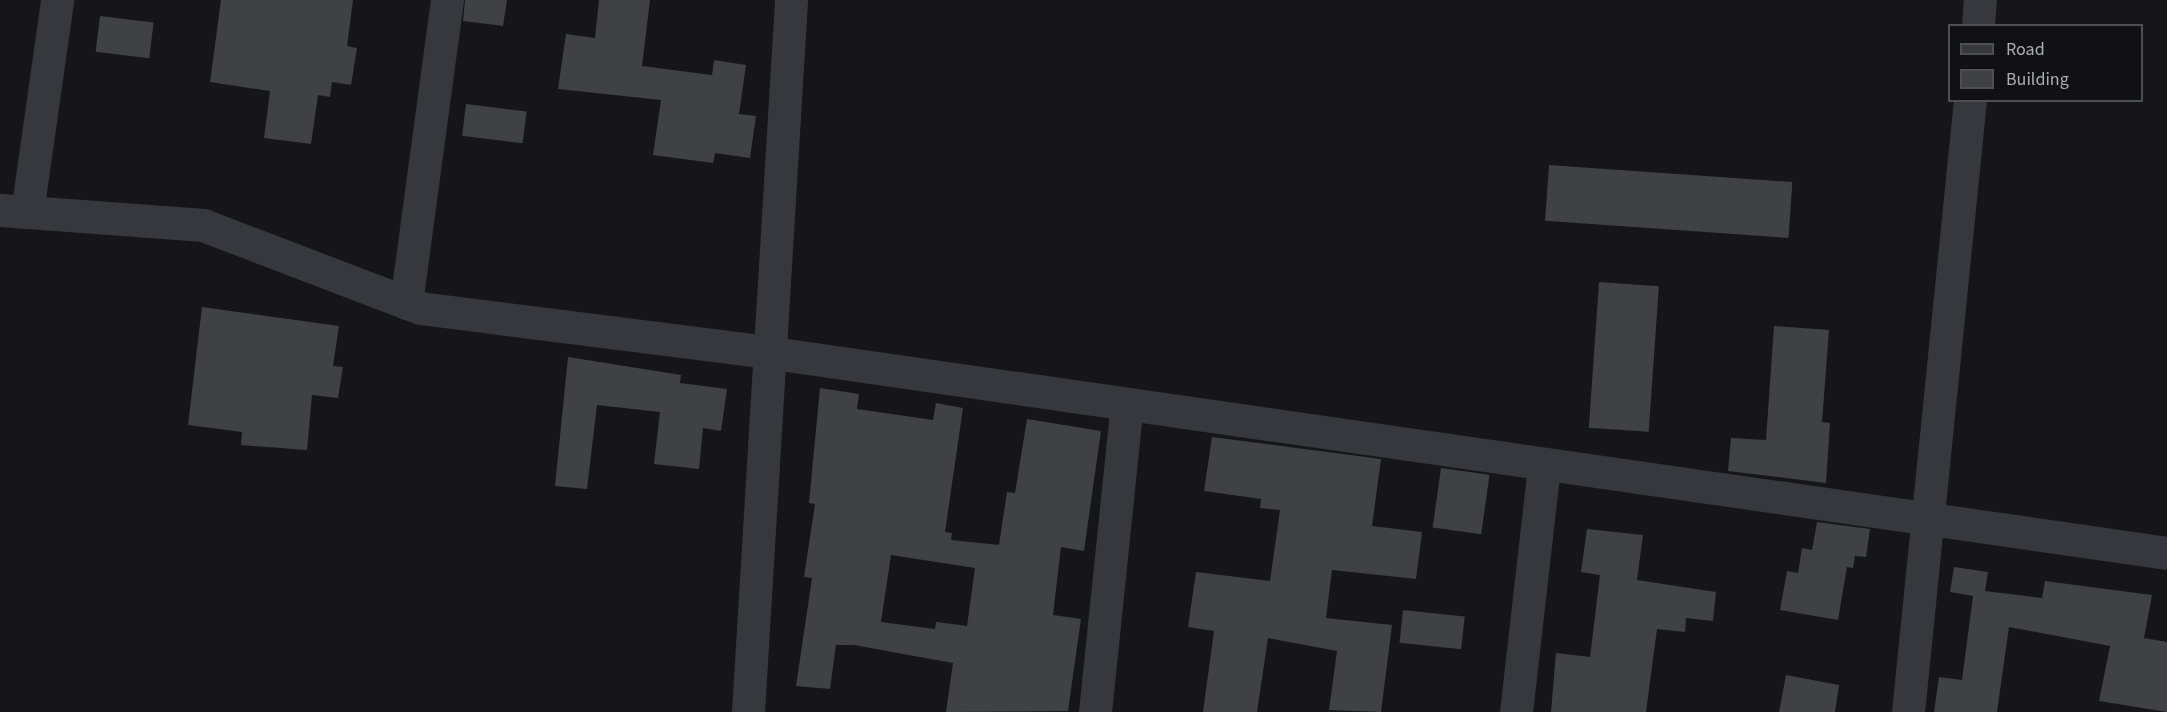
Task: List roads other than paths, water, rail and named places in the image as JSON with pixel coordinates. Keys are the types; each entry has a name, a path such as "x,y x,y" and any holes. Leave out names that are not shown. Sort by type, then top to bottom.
{"street":[{"path":"57,0 14,211 203,225 406,303 766,352 1931,522 2167,553"},
{"path":"406,303 447,0"},
{"path":"748,712 766,352 791,0"},
{"path":"1978,24 1980,0"},
{"path":"1908,712 1931,522 1970,102"},
{"path":"1095,712 1127,405"},
{"path":"1516,712 1544,466"}]}
